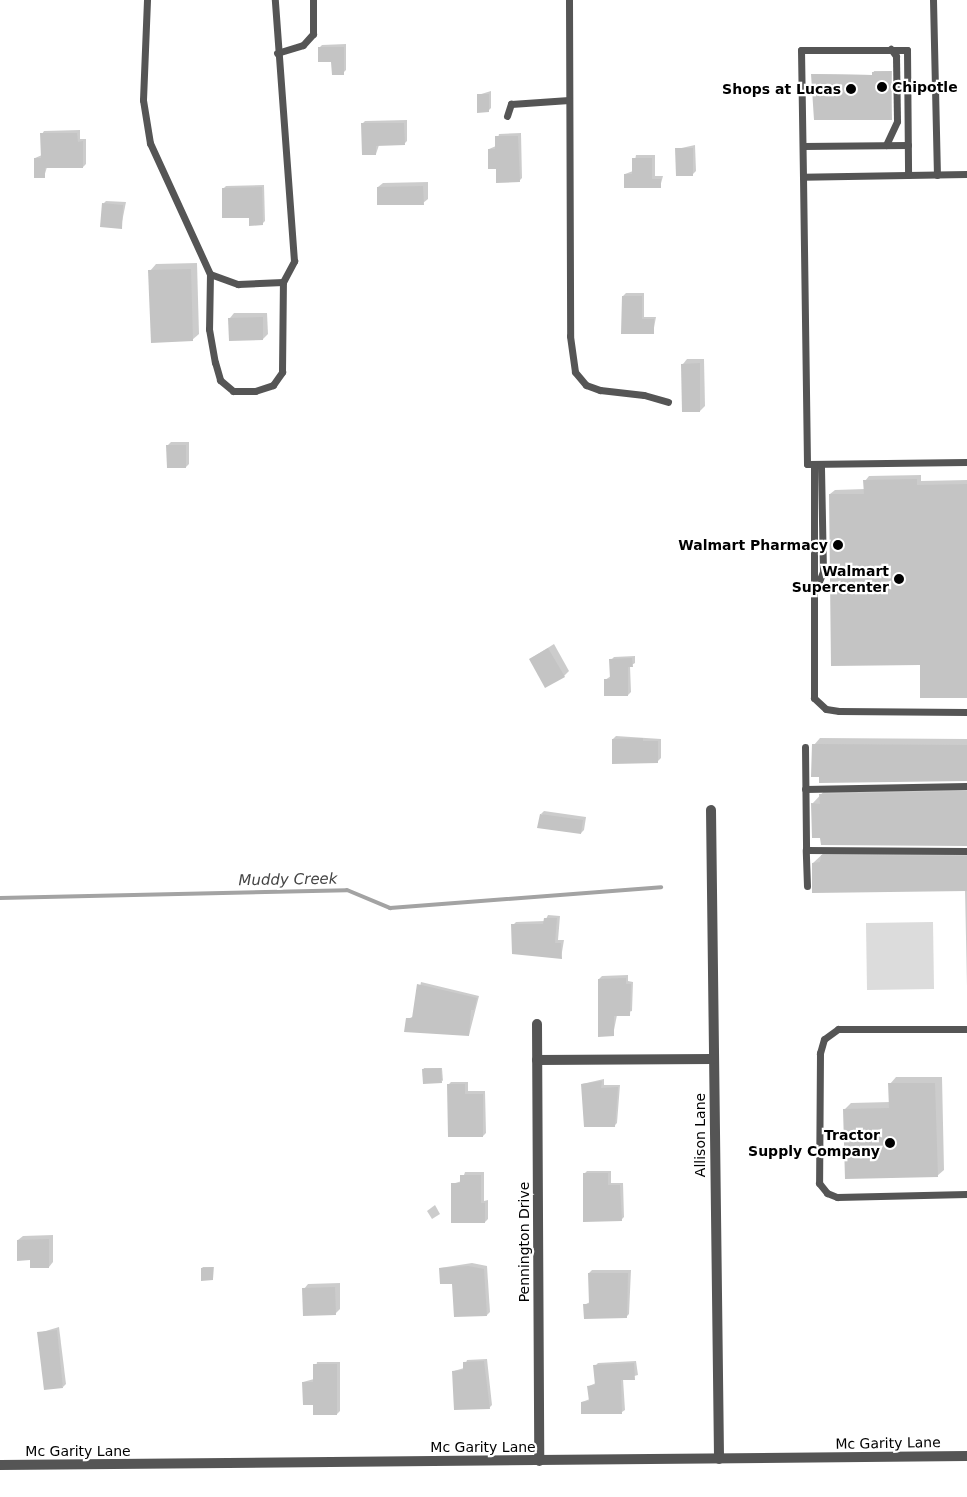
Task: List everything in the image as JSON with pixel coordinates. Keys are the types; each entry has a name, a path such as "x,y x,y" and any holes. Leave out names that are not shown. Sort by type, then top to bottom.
{"street":[{"name":"Allison Lane","path":"711,810 719,1460"},
{"name":"Pennington Drive","path":"537,1024 539,1461"},
{"path":"537,1060 713,1059"},
{"name":"Mc Garity Lane","path":"0,1465 719,1460 967,1456"}],"lane":[{"path":"147,0 143,100 150,143 210,274 209,329 214,362 220,380 233,391 255,391 273,385 282,372 283,282 294,261 277,53 276,0"},
{"path":"277,53 303,45 313,34 313,0"},
{"path":"569,0 570,336 575,372 586,385 600,390 644,395 668,402"},
{"path":"932,0 937,175"},
{"path":"908,175 907,50 801,50 807,464 967,462"},
{"path":"886,145 897,121 896,56 891,50"},
{"path":"506,116 511,104 569,100"},
{"path":"803,146 908,145"},
{"path":"803,177 967,174"},
{"path":"210,274 238,284 283,282"},
{"path":"818,464 823,572 813,596 814,698 826,709 967,712"},
{"path":"805,747 807,886"},
{"path":"805,789 967,786"},
{"path":"806,850 967,850"},
{"path":"967,1029 838,1029 824,1039 820,1053 819,1183 827,1193 837,1197 967,1194"}],"shaded area":[{"path":"933,922 934,989 867,990 866,923"}],"building":[{"path":"318,47 344,47 344,75 332,75 331,62 318,62"},
{"name":"Shops at Lucas","path":"891,71 892,120 814,120 811,74 872,75 872,72"},
{"path":"477,94 489,94 489,112 477,113"},
{"path":"361,123 404,123 405,145 376,146 376,155 362,155"},
{"path":"40,133 77,133 78,142 83,141 83,168 45,168 45,178 34,178 34,158 41,158"},
{"path":"495,136 518,136 520,182 496,183 496,169 488,169 488,149 495,149"},
{"path":"675,148 693,148 693,176 676,176"},
{"path":"632,158 652,158 652,179 661,179 661,188 624,188 624,174 632,174"},
{"path":"423,186 424,205 377,205 377,187"},
{"path":"262,187 263,225 249,226 249,218 222,218 222,188"},
{"path":"102,203 123,205 122,229 100,227"},
{"path":"191,269 193,341 151,343 148,270"},
{"path":"622,296 642,296 642,319 654,319 654,334 621,334"},
{"path":"263,317 263,340 229,341 228,318"},
{"path":"700,363 700,412 682,412 681,364"},
{"path":"166,445 186,445 186,468 167,468"},
{"name":"Walmart Supercenter","path":"917,479 917,485 967,484 967,698 920,698 920,665 831,666 829,494 864,494 863,480"},
{"path":"548,648 565,677 545,688 529,659"},
{"path":"632,658 633,667 628,667 628,696 604,696 604,679 610,679 609,659"},
{"path":"643,738 643,741 658,741 658,763 612,764 612,739"},
{"path":"812,744 967,745 967,781 819,783 819,777 811,777"},
{"path":"967,791 967,846 821,845 820,838 812,838 811,803 820,804 819,794"},
{"path":"540,814 583,820 581,834 537,828"},
{"path":"821,855 967,856 967,891 812,893 812,863 820,862"},
{"path":"544,918 557,918 555,943 561,943 562,959 512,954 511,924 543,924"},
{"path":"626,978 626,984 631,984 630,1016 614,1016 614,1036 598,1037 598,979"},
{"path":"417,984 477,998 474,1010 471,1010 469,1036 404,1032 406,1018 412,1018"},
{"path":"441,1068 442,1083 423,1084 422,1069"},
{"path":"602,1081 601,1088 618,1087 615,1127 584,1127 581,1084"},
{"name":"Tractor Supply Company","path":"888,1083 935,1083 938,1177 845,1179 843,1109 889,1108"},
{"path":"447,1084 465,1084 465,1094 483,1094 483,1137 448,1137"},
{"path":"583,1173 608,1173 608,1185 620,1185 622,1221 583,1222"},
{"path":"460,1175 481,1175 481,1203 485,1203 485,1223 451,1223 451,1183 460,1183"},
{"path":"49,1239 49,1268 30,1268 30,1260 17,1261 17,1240"},
{"path":"468,1266 484,1269 487,1316 454,1317 452,1284 440,1284 439,1268"},
{"path":"213,1267 213,1280 201,1281 201,1268"},
{"path":"588,1273 628,1273 627,1318 584,1319 583,1304 589,1304"},
{"path":"335,1287 336,1315 303,1316 302,1288"},
{"path":"57,1330 63,1388 44,1390 37,1332"},
{"path":"484,1361 490,1409 454,1410 452,1371 463,1370 463,1362"},
{"path":"634,1363 635,1380 621,1380 622,1414 581,1414 581,1402 589,1401 587,1386 595,1385 593,1365"},
{"path":"313,1364 337,1364 337,1415 313,1415 313,1405 303,1405 302,1382 313,1382"}],"waterway":[{"name":"Muddy Creek","path":"0,898 347,890 390,908 661,887"}],"place":[{"name":"Chipotle","path":"882,87"},
{"name":"Shops at Lucas","path":"851,89"},
{"name":"Walmart Pharmacy","path":"838,545"},
{"name":"Walmart Supercenter","path":"899,579"},
{"name":"Tractor Supply Company","path":"890,1143"}]}
